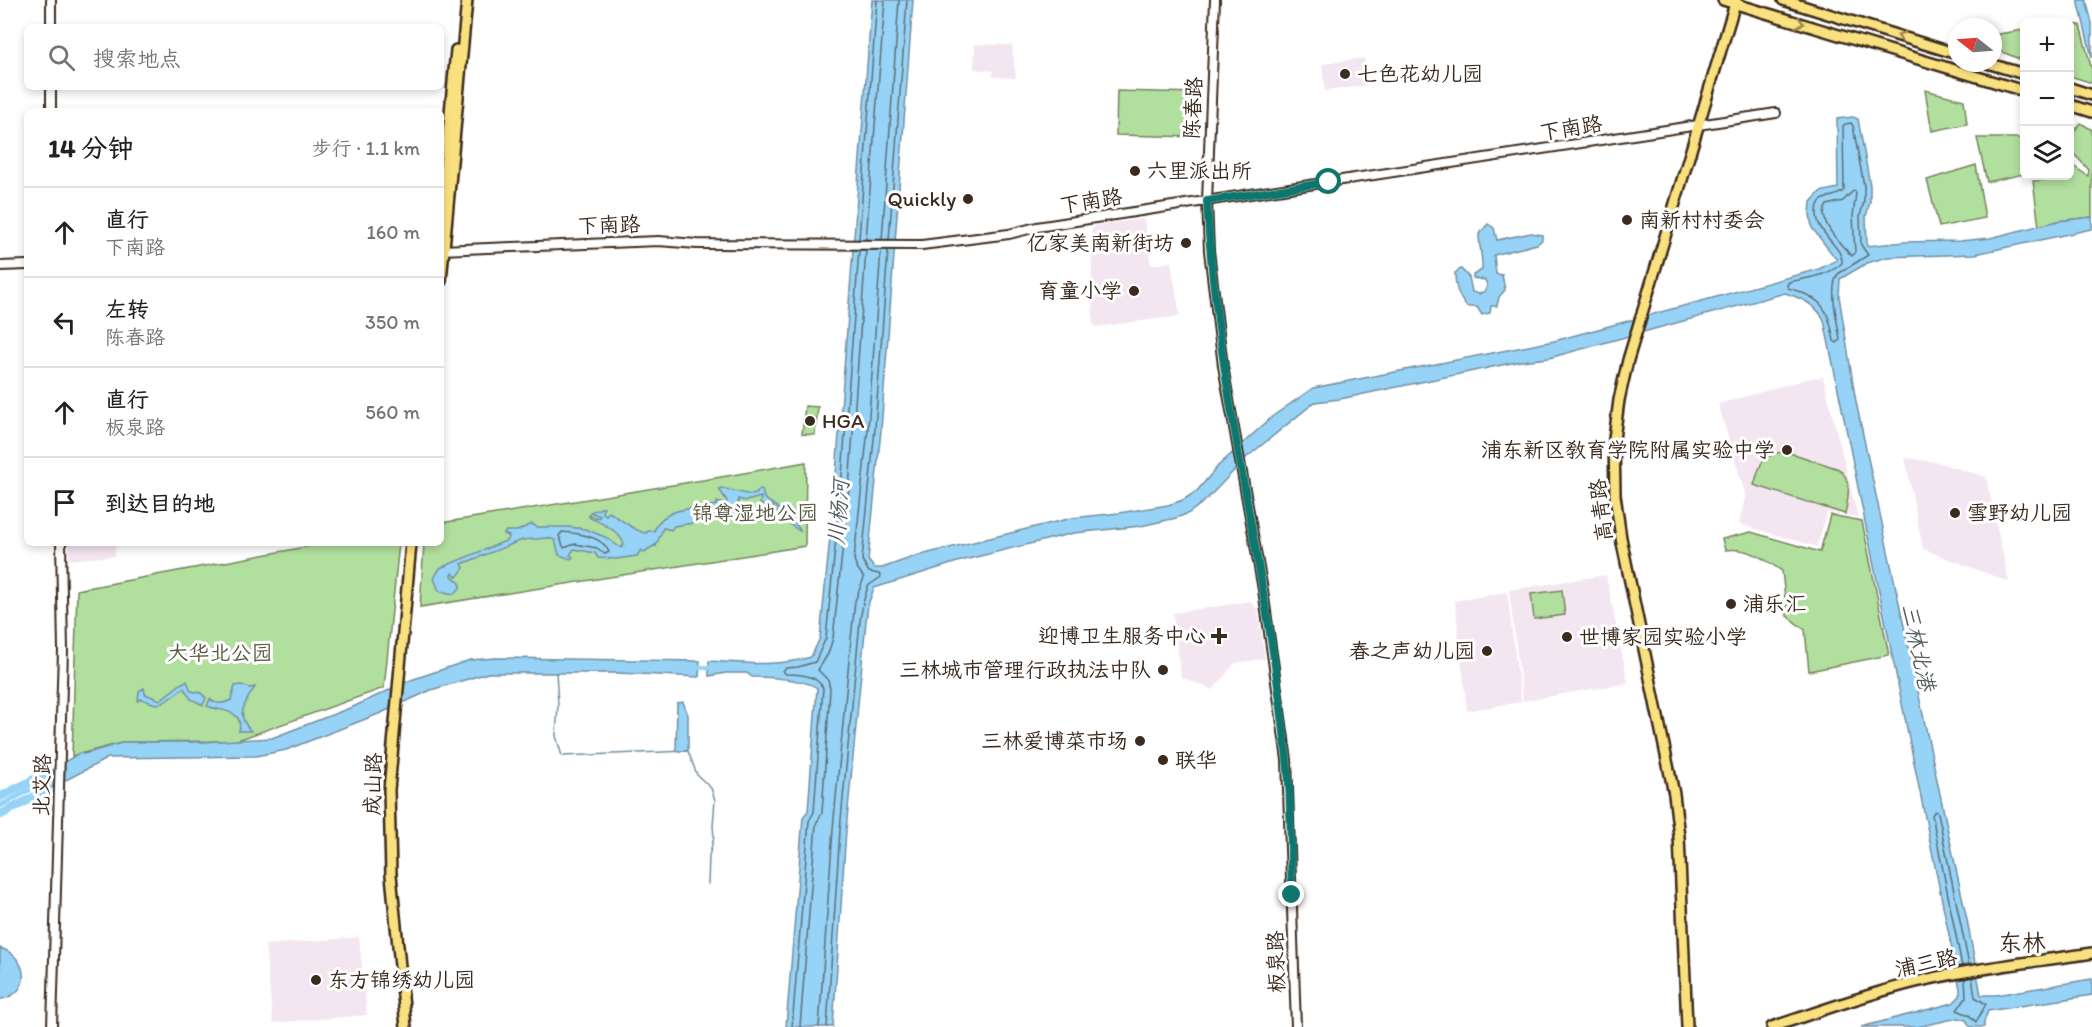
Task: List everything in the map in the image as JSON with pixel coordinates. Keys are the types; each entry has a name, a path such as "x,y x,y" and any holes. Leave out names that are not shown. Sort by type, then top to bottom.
{"main road":[{"path":"444,175 460,0"},
{"path":"444,229 466,0"},
{"path":"1724,0 2020,89"},
{"path":"1783,0 1948,51"},
{"name":"高青路","path":"1687,1027 1677,814 1671,774 1621,538 1614,476 1616,421 1623,381 1634,340 1735,2"},
{"path":"2002,67 2020,73"},
{"path":"2074,106 2092,112"},
{"name":"成山路","path":"401,682 411,546"},
{"name":"成山路","path":"406,1027 395,916 389,832 389,790 416,546"},
{"name":"成山路","path":"398,709 395,833 412,1027"},
{"name":"浦三路","path":"1772,1027 1861,997 1918,982 2092,953"}],"street":[{"path":"51,0 51,24"},
{"name":"陈春路","path":"1215,0 1207,201 1214,298 1241,467"},
{"path":"51,90 51,108"},
{"name":"下南路","path":"444,250 658,241 922,245 976,239 1037,227 1698,127 1776,113"},
{"path":"0,266 24,265"},
{"name":"板泉路","path":"1241,467 1263,590 1287,760 1296,1027"},
{"name":"北艾路","path":"52,1027 60,792 63,631 61,546"}],"shaded area":[{"path":"975,44 1012,45 1016,78 993,77 993,71 974,69"},
{"name":"七色花幼儿园","path":"1364,58 1367,85 1325,91 1322,64"},
{"name":"育童小学","path":"1144,219 1151,265 1171,262 1180,316 1097,327 1093,324 1091,231 1096,225"},
{"name":"浦东新区教育学院附属实验中学","path":"1823,377 1858,517 1827,512 1817,547 1739,524 1746,496 1718,404 1811,378"},
{"name":"雪野幼儿园","path":"1905,458 1936,462 1986,477 2009,582 1923,549"},
{"path":"69,546 115,546 115,556 69,560"},
{"name":"世博家园实验小学","path":"1606,575 1628,683 1523,701 1509,590"},
{"name":"春之声幼儿园","path":"1507,592 1521,702 1467,711 1455,601"},
{"name":"迎博卫生服务中心","path":"1250,601 1258,610 1265,659 1235,663 1213,690 1181,677 1173,613"},
{"name":"东方锦绣幼儿园","path":"359,937 367,1015 273,1023 265,945"}],"green space":[{"path":"2074,24 2080,25 2092,70 2092,83 2074,77"},
{"path":"2020,31 2020,59 2002,52 2002,34"},
{"path":"1925,90 1964,100 1967,124 1932,131"},
{"path":"1117,91 1198,93 1197,137 1116,135"},
{"path":"2081,123 2092,130 2092,217 2058,221 2039,227 2033,181 2074,180 2074,167 2088,176 2089,170 2074,154 2074,131"},
{"path":"1977,138 2020,138 2020,175 1987,182"},
{"path":"1976,165 1985,218 1939,227 1927,180"},
{"name":"HGA","path":"805,406 818,407 815,435 802,434"},
{"path":"1782,452 1839,469 1848,484 1845,514 1754,485 1762,462 1769,456"},
{"name":"锦尊湿地公园","path":"806,462 805,546 420,607 424,546 444,546 444,523"},
{"path":"1830,515 1862,521 1889,655 1809,671 1805,630 1787,616 1782,571 1748,552 1725,550 1722,539 1751,532 1820,552"},
{"name":"大华北公园","path":"310,546 399,546 384,688 235,741 125,742 72,756 77,590"},
{"path":"1562,590 1565,615 1534,619 1531,594"}],"water":[{"name":"川杨河","path":"872,0 913,0 881,430 868,560 874,568 882,568 916,556 1072,518 1119,513 1168,505 1183,500 1197,491 1218,466 1273,416 1313,388 1554,341 1819,269 1837,260 1812,228 1810,214 1811,202 1820,192 1838,188 1837,119 1853,117 1858,119 1870,185 1870,202 1866,216 1867,246 1990,238 2058,221 2092,217 2092,229 1975,254 1887,257 1867,263 1840,279 1839,296 1856,402 1981,995 1996,995 2092,979 2092,995 1988,1011 1984,1027 1970,1027 1966,1020 1958,1018 1917,1027 1861,1027 1953,1003 1960,996 1960,989 1824,320 1808,303 1785,293 1549,358 1521,361 1340,399 1315,402 1247,457 1206,500 1189,513 1141,526 1074,533 964,560 874,588 868,605 866,621 846,830 833,1027 786,1027 803,817 808,811 817,688 795,681 752,677 747,673 709,676 709,661 760,664 799,660 811,657 820,638 835,487"},
{"path":"2078,0 2086,0 2092,23 2092,58"},
{"path":"1488,224 1494,228 1497,240 1531,233 1542,235 1542,240 1537,244 1494,255 1496,274 1502,275 1505,290 1499,297 1497,306 1491,306 1490,313 1482,315 1477,307 1467,307 1459,296 1455,273 1461,269 1469,277 1472,292 1479,294 1485,291 1487,285 1485,280 1473,278 1473,275 1482,270 1479,234"},
{"path":"719,489 751,495 762,490 764,498 789,517 801,532 785,521 771,505 768,507 760,504 761,497 746,501 738,499 735,505 741,516 674,526 671,530 663,528 656,546 644,552 641,550 637,556 616,559 598,558 595,553 574,549 570,555 573,557 571,559 559,555 555,540 548,538 522,540 462,564 464,568 457,577 452,573 451,575 460,583 460,588 454,594 439,591 434,578 440,568 508,540 509,536 504,534 506,531 517,531 532,524 537,527 585,529 605,537 621,548 624,544 618,534 589,517 589,515 598,518 600,516 590,512 604,507 602,512 606,515 609,512 633,528 646,533 654,531 664,517 680,510 717,505 717,502 726,505 727,501"},
{"path":"496,658 700,661 699,677 618,673 488,673 431,690 381,713 286,750 256,756 108,758 47,790 47,773 79,753 84,754 125,742 203,742 272,738 355,706 411,680 470,660"},
{"path":"187,681 191,691 201,693 206,698 203,705 191,699 184,688 163,703 156,704 141,699 138,701 139,691 144,688 145,694 160,700"},
{"path":"235,686 255,687 245,704 242,715 251,731 239,731 238,719 231,712 207,706 210,699 220,703 231,700"},
{"path":"683,702 688,715 688,751 676,751 677,703"},
{"path":"0,948 16,958 23,974 19,990 2,999 0,999"}],"waterway":[{"path":"693,667 716,668"},
{"path":"556,672 558,705 556,736 562,756 688,751 697,775 711,788 715,800 714,837 709,856 708,884"},
{"path":"0,797 47,773 47,790 0,815"},
{"path":"0,806 51,778"}],"place":[{"name":"七色花幼儿园","path":"1345,74"},
{"name":"六里派出所","path":"1135,171"},
{"name":"Quickly","path":"968,199"},
{"name":"南新村村委会","path":"1627,220"},
{"name":"亿家美南新街坊","path":"1186,243"},
{"name":"育童小学","path":"1134,291"},
{"name":"HGA","path":"810,421"},
{"name":"浦东新区教育学院附属实验中学","path":"1787,450"},
{"name":"雪野幼儿园","path":"1955,513"},
{"name":"浦乐汇","path":"1731,604"},
{"name":"迎博卫生服务中心","path":"1219,636"},
{"name":"世博家园实验小学","path":"1567,637"},
{"name":"春之声幼儿园","path":"1487,651"},
{"name":"三林城市管理行政执法中队","path":"1163,670"},
{"name":"三林爱博菜市场","path":"1140,741"},
{"name":"联华","path":"1163,760"},
{"name":"东方锦绣幼儿园","path":"316,980"}],"district":[{"name":"东林","path":"2022,943"}],"route":[{"path":"1292,895 1287,760 1263,590 1223,366 1209,251 1207,201 1329,182"}],"water label":[{"name":"三林北港","path":"1919,647"}]}
